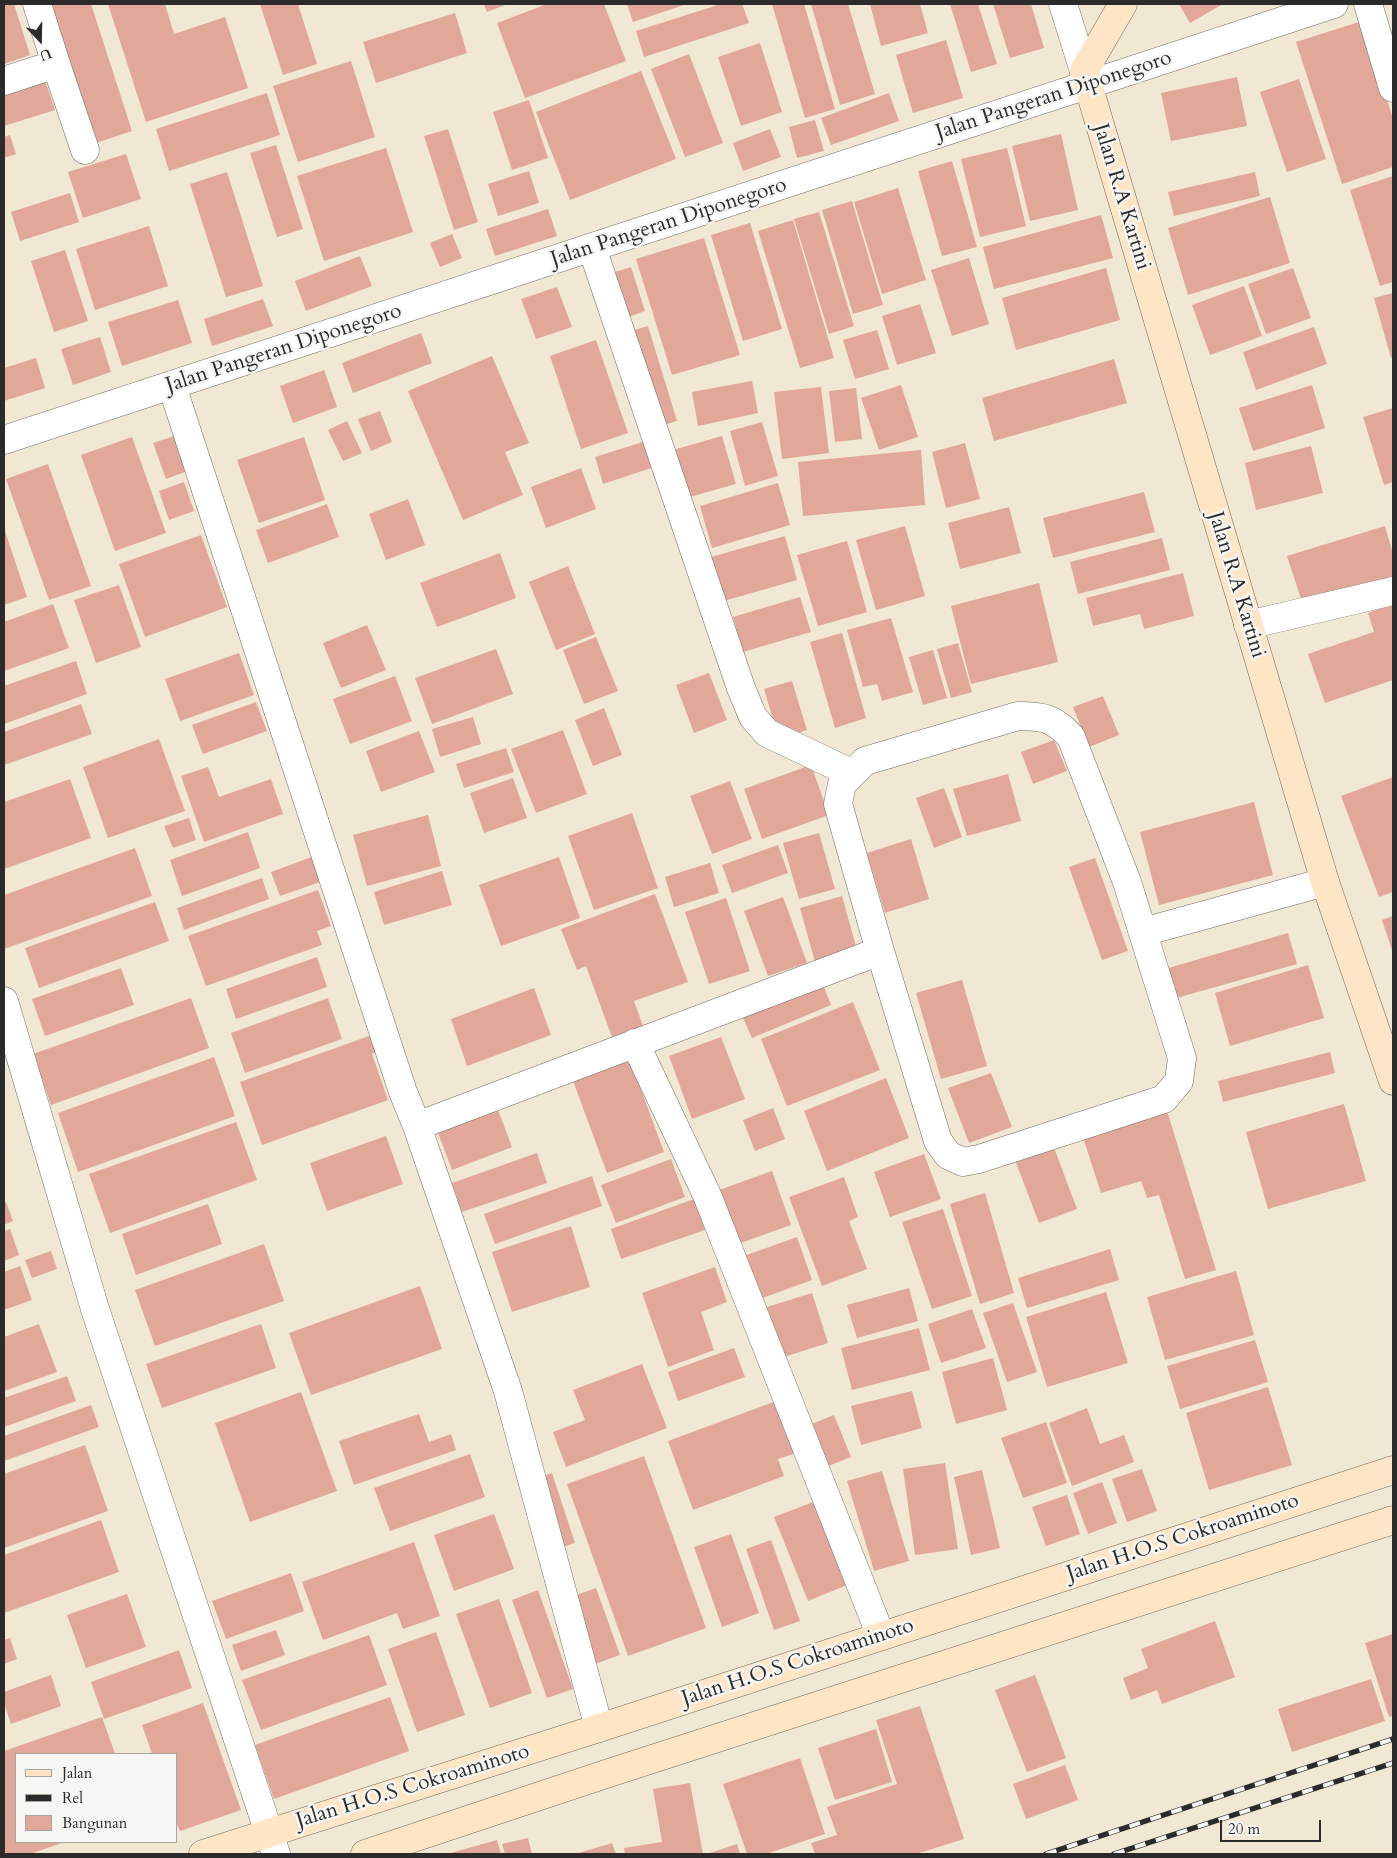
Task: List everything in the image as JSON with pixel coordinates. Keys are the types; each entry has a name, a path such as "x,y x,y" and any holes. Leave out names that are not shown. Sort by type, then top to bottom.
{"main road":[{"path":"1086,78 1122,4"},
{"name":"Jalan R.A Kartini","path":"1086,78 1325,882 1393,1081"},
{"name":"Jalan H.O.S Cokroaminoto","path":"203,1854 272,1843 599,1728 1393,1470"},
{"path":"365,1854 621,1769 1393,1520"}],"street":[{"path":"37,4 84,150"},
{"path":"1063,4 1086,78"},
{"name":"Jalan Pangeran Diponegoro","path":"4,440 592,248 1086,78 1334,4"},
{"path":"1368,4 1393,88"},
{"path":"4,81 56,64"},
{"path":"592,248 741,688 753,716 767,733 851,773"},
{"path":"172,386 399,1083 417,1126 508,1392 599,1728"},
{"path":"1248,626 1393,591"},
{"path":"1018,716 1039,716 1060,725 1071,737 1127,882 1182,1058 1179,1081 1164,1099 979,1159 963,1162 948,1155 938,1141 880,951 838,804 842,784 851,773 864,761 1018,716"},
{"path":"1143,932 1325,882"},
{"path":"417,1126 880,951"},
{"path":"4,1001 95,1309 272,1843"},
{"path":"635,1044 707,1195 881,1636"}],"building":[{"path":"4,4 14,4 30,55 4,64"},
{"path":"48,4 91,4 132,131 93,144"},
{"path":"108,4 165,4 174,34 225,17 248,88 146,122"},
{"path":"260,4 298,4 317,64 283,75"},
{"path":"484,4 508,4 487,12"},
{"path":"547,4 604,4 626,61 525,98 497,23"},
{"path":"627,4 687,4 633,22"},
{"path":"721,4 742,4 749,23 644,57 636,31"},
{"path":"772,4 804,4 835,109 805,118"},
{"path":"811,4 848,4 875,94 840,105"},
{"path":"870,4 920,4 928,33 881,46"},
{"path":"950,4 978,4 997,64 971,72"},
{"path":"993,4 1031,4 1044,48 1010,58"},
{"path":"1179,4 1223,4 1190,23"},
{"path":"455,13 467,53 376,83 363,42"},
{"path":"1362,21 1393,119 1393,167 1342,184 1296,42"},
{"path":"946,40 963,98 913,113 896,55"},
{"path":"760,43 782,112 741,126 718,57"},
{"path":"689,54 723,143 685,157 651,69"},
{"path":"351,61 375,137 298,162 273,86"},
{"path":"641,71 676,159 570,200 536,112"},
{"path":"44,77 55,110 4,126 4,90"},
{"path":"1237,77 1247,126 1171,141 1161,93"},
{"path":"1299,79 1326,159 1287,172 1260,92"},
{"path":"267,93 280,135 169,171 156,129"},
{"path":"889,93 899,121 831,145 821,118"},
{"path":"529,100 548,158 512,170 493,112"},
{"path":"815,120 824,151 797,158 789,127"},
{"path":"448,129 478,222 454,230 424,136"},
{"path":"770,129 781,157 743,171 733,143"},
{"path":"1061,134 1078,210 1030,221 1012,146"},
{"path":"10,135 16,154 4,158 4,137"},
{"path":"276,145 303,229 277,237 250,153"},
{"path":"386,148 413,232 324,261 297,176"},
{"path":"1007,148 1026,226 980,237 961,159"},
{"path":"126,154 141,199 83,218 68,172"},
{"path":"952,161 977,247 942,256 918,171"},
{"path":"529,171 539,203 498,216 488,184"},
{"path":"227,172 263,286 226,297 190,184"},
{"path":"1255,172 1260,196 1174,216 1168,192"},
{"path":"1393,176 1393,282 1380,286 1350,190"},
{"path":"898,188 926,280 882,294 854,202"},
{"path":"70,193 79,222 20,241 11,212"},
{"path":"1270,197 1290,263 1188,295 1168,228"},
{"path":"852,201 883,305 853,314 822,210"},
{"path":"548,209 557,236 495,256 486,229"},
{"path":"819,212 854,326 829,334 794,219"},
{"path":"1101,215 1113,258 994,289 983,247"},
{"path":"793,220 834,358 800,368 758,231"},
{"path":"750,223 782,329 743,341 711,235"},
{"path":"149,226 168,286 95,310 76,249"},
{"path":"452,234 462,258 440,267 430,243"},
{"path":"704,238 740,355 672,375 636,259"},
{"path":"65,250 88,321 54,332 31,261"},
{"path":"360,256 372,286 306,311 295,281"},
{"path":"969,258 989,324 952,336 931,270"},
{"path":"631,267 645,311 623,319 608,274"},
{"path":"1106,268 1120,320 1016,350 1002,298"},
{"path":"1293,268 1311,318 1266,334 1248,284"},
{"path":"1244,286 1262,336 1210,355 1192,305"},
{"path":"557,287 572,327 536,339 521,299"},
{"path":"1393,293 1393,357 1391,358 1374,298"},
{"path":"263,299 273,326 212,346 204,319"},
{"path":"178,300 192,343 122,366 108,322"},
{"path":"920,304 936,353 897,365 882,316"},
{"path":"648,326 677,421 657,427 628,332"},
{"path":"1314,327 1327,364 1256,390 1243,352"},
{"path":"877,330 889,369 855,379 843,340"},
{"path":"421,333 432,363 353,393 342,363"},
{"path":"100,337 111,372 73,385 61,349"},
{"path":"596,340 628,433 581,449 550,356"},
{"path":"492,356 529,443 505,452 523,495 463,520 408,391"},
{"path":"36,358 45,388 4,401 4,368"},
{"path":"1114,359 1127,403 994,441 982,398"},
{"path":"324,370 337,407 293,423 280,386"},
{"path":"752,381 758,413 698,426 692,392"},
{"path":"901,385 918,437 879,450 861,398"},
{"path":"1312,385 1325,428 1253,451 1239,408"},
{"path":"821,387 829,453 782,459 774,392"},
{"path":"856,388 862,439 835,442 829,391"},
{"path":"1393,408 1393,482 1384,485 1363,417"},
{"path":"380,411 392,442 371,451 358,419"},
{"path":"347,421 362,453 343,461 328,430"},
{"path":"762,422 778,476 745,486 730,431"},
{"path":"177,435 190,470 166,479 153,443"},
{"path":"722,436 736,484 686,498 673,450"},
{"path":"132,437 166,533 115,551 81,455"},
{"path":"304,437 325,500 259,523 237,460"},
{"path":"649,440 657,466 603,484 595,457"},
{"path":"965,443 980,499 946,508 932,452"},
{"path":"1311,446 1323,493 1256,510 1245,463"},
{"path":"921,450 925,505 803,516 798,462"},
{"path":"48,464 91,586 49,600 6,479"},
{"path":"581,468 596,509 546,528 531,487"},
{"path":"184,482 194,511 169,520 159,491"},
{"path":"778,483 790,525 712,548 700,506"},
{"path":"1144,492 1155,532 1053,558 1043,518"},
{"path":"408,499 425,545 386,560 369,514"},
{"path":"327,504 339,537 268,563 256,530"},
{"path":"1009,507 1021,553 960,569 948,523"},
{"path":"905,526 925,596 876,610 856,540"},
{"path":"1385,526 1393,554 1393,577 1303,605 1287,556"},
{"path":"4,528 27,597 4,605"},
{"path":"201,535 227,607 145,637 119,564"},
{"path":"785,536 797,580 724,601 711,557"},
{"path":"1162,538 1170,570 1078,594 1070,562"},
{"path":"847,541 867,612 818,626 797,555"},
{"path":"500,553 516,598 437,627 420,583"},
{"path":"568,566 595,634 556,650 529,582"},
{"path":"1183,573 1194,616 1144,629 1140,614 1093,626 1086,598"},
{"path":"1039,583 1058,662 971,684 951,606"},
{"path":"119,585 141,647 96,663 74,600"},
{"path":"800,597 811,632 743,652 733,617"},
{"path":"53,604 69,648 4,671 4,622"},
{"path":"1393,604 1393,680 1325,703 1308,654 1374,632 1368,613"},
{"path":"891,618 913,692 882,701 877,684 863,687 847,630"},
{"path":"367,625 386,670 341,688 323,643"},
{"path":"842,633 866,718 835,728 810,642"},
{"path":"596,637 618,691 584,704 563,650"},
{"path":"958,643 972,692 951,698 937,649"},
{"path":"496,649 513,694 432,724 415,678"},
{"path":"933,650 947,698 923,705 909,657"},
{"path":"239,653 254,695 180,721 165,679"},
{"path":"76,661 87,694 4,724 4,686"},
{"path":"709,673 727,720 694,733 676,685"},
{"path":"395,676 412,721 350,744 333,699"},
{"path":"792,681 807,730 779,739 764,689"},
{"path":"1103,696 1119,735 1089,747 1073,707"},
{"path":"256,702 267,731 203,754 192,725"},
{"path":"81,704 92,734 4,765 4,732"},
{"path":"604,708 622,755 593,766 575,720"},
{"path":"473,717 481,744 440,757 432,729"},
{"path":"563,730 587,794 536,813 511,749"},
{"path":"419,731 435,772 381,792 366,751"},
{"path":"159,739 185,811 108,838 83,767"},
{"path":"1054,740 1067,771 1033,784 1021,752"},
{"path":"506,748 514,772 464,788 456,764"},
{"path":"811,765 829,815 762,839 744,789"},
{"path":"208,767 219,797 271,779 283,814 204,842 181,776"},
{"path":"1008,774 1021,821 967,836 953,789"},
{"path":"1393,777 1393,892 1379,897 1341,796"},
{"path":"513,778 527,818 484,833 470,793"},
{"path":"70,779 91,838 4,869 4,802"},
{"path":"730,781 752,839 712,854 690,796"},
{"path":"944,788 962,837 934,848 916,798"},
{"path":"1254,802 1273,875 1159,905 1140,832"},
{"path":"632,813 658,888 594,910 568,836"},
{"path":"428,815 441,866 367,886 353,835"},
{"path":"189,818 196,840 173,848 164,826"},
{"path":"248,832 260,868 182,896 170,860"},
{"path":"819,833 835,889 799,899 783,843"},
{"path":"911,839 929,899 885,913 867,853"},
{"path":"778,845 788,873 732,893 722,865"},
{"path":"135,848 152,896 4,949 4,895"},
{"path":"317,855 326,880 280,896 271,872"},
{"path":"559,857 580,918 501,946 479,885"},
{"path":"1095,858 1128,951 1102,960 1069,867"},
{"path":"710,863 719,893 674,907 665,877"},
{"path":"442,871 452,905 384,925 374,892"},
{"path":"262,878 269,899 184,930 177,908"},
{"path":"318,890 331,926 317,931 322,945 206,986 188,936"},
{"path":"655,894 688,982 634,1001 644,1029 613,1040 586,966 577,970 561,929"},
{"path":"842,896 857,950 815,962 800,908"},
{"path":"783,897 807,963 768,976 744,911"},
{"path":"726,898 750,971 709,984 685,912"},
{"path":"155,902 169,941 39,988 25,948"},
{"path":"1393,916 1393,953 1382,920"},
{"path":"1288,933 1297,964 1173,999 1165,969"},
{"path":"317,957 327,987 236,1019 226,989"},
{"path":"1308,965 1324,1018 1230,1046 1215,993"},
{"path":"121,968 134,1005 45,1036 32,999"},
{"path":"821,979 831,1005 752,1038 741,1013"},
{"path":"962,980 987,1066 941,1079 916,993"},
{"path":"534,988 551,1035 467,1066 451,1019"},
{"path":"191,998 209,1048 51,1105 33,1054"},
{"path":"328,998 342,1039 245,1073 231,1033"},
{"path":"853,1002 880,1070 787,1106 761,1039"},
{"path":"372,1035 378,1051 372,1054 388,1100 262,1145 240,1082"},
{"path":"721,1037 745,1099 692,1119 669,1056"},
{"path":"1330,1052 1335,1073 1223,1102 1218,1081"},
{"path":"214,1057 235,1116 78,1172 58,1113"},
{"path":"629,1057 664,1152 607,1173 572,1078"},
{"path":"991,1073 1012,1127 969,1143 948,1088"},
{"path":"886,1078 909,1138 827,1171 804,1111"},
{"path":"1164,1101 1216,1270 1185,1279 1159,1195 1147,1198 1141,1181 1101,1193 1080,1128"},
{"path":"495,1102 512,1147 452,1170 435,1125"},
{"path":"1344,1104 1366,1181 1268,1209 1246,1132"},
{"path":"773,1108 785,1139 755,1151 743,1120"},
{"path":"236,1122 257,1180 110,1233 89,1174"},
{"path":"386,1136 403,1184 327,1211 310,1163"},
{"path":"1053,1145 1077,1209 1039,1223 1015,1160"},
{"path":"537,1153 547,1183 462,1212 452,1183"},
{"path":"924,1154 941,1199 890,1217 874,1172"},
{"path":"671,1159 685,1197 616,1223 601,1185"},
{"path":"772,1171 791,1225 738,1244 719,1190"},
{"path":"592,1176 602,1206 495,1244 484,1214"},
{"path":"844,1177 858,1217 849,1221 867,1269 822,1286 789,1197"},
{"path":"985,1193 1014,1293 980,1304 950,1204"},
{"path":"694,1199 705,1230 621,1259 611,1229"},
{"path":"6,1202 13,1221 4,1225 4,1203"},
{"path":"208,1204 222,1244 136,1275 122,1234"},
{"path":"943,1209 972,1296 932,1309 902,1222"},
{"path":"571,1226 590,1287 512,1312 492,1252"},
{"path":"10,1229 19,1255 4,1261 4,1231"},
{"path":"797,1237 812,1280 757,1300 741,1257"},
{"path":"264,1244 284,1301 155,1346 135,1290"},
{"path":"1110,1249 1119,1280 1027,1308 1018,1278"},
{"path":"51,1251 57,1269 32,1278 25,1260"},
{"path":"20,1266 32,1300 4,1310 4,1272"},
{"path":"715,1267 727,1302 701,1312 714,1350 668,1367 642,1293"},
{"path":"1236,1271 1254,1335 1165,1360 1147,1297"},
{"path":"420,1286 442,1349 311,1395 289,1333"},
{"path":"909,1288 918,1321 857,1338 847,1305"},
{"path":"1106,1292 1128,1363 1047,1387 1026,1317"},
{"path":"812,1293 828,1343 784,1357 767,1307"},
{"path":"1013,1303 1037,1372 1007,1382 983,1313"},
{"path":"972,1309 986,1348 941,1363 928,1324"},
{"path":"39,1324 57,1372 4,1391 4,1337"},
{"path":"261,1324 276,1368 162,1408 146,1364"},
{"path":"919,1328 930,1370 852,1390 841,1348"},
{"path":"1255,1340 1268,1382 1180,1409 1167,1366"},
{"path":"734,1348 745,1377 678,1401 668,1372"},
{"path":"993,1358 1007,1410 956,1424 942,1372"},
{"path":"642,1364 667,1428 566,1467 553,1432 585,1420 573,1390"},
{"path":"67,1376 76,1401 4,1427 4,1398"},
{"path":"1268,1387 1292,1465 1209,1490 1186,1413"},
{"path":"912,1391 922,1428 861,1445 851,1406"},
{"path":"301,1392 337,1491 250,1522 215,1423"},
{"path":"779,1400 799,1452 778,1459 784,1476 693,1510 668,1441"},
{"path":"91,1405 99,1427 4,1461 4,1436"},
{"path":"1087,1408 1100,1444 1124,1435 1134,1462 1072,1486 1049,1423"},
{"path":"419,1414 429,1442 451,1434 456,1450 354,1485 339,1441"},
{"path":"834,1415 851,1457 821,1469 804,1427"},
{"path":"1046,1422 1067,1483 1023,1498 1001,1438"},
{"path":"85,1445 108,1511 4,1548 4,1474"},
{"path":"470,1454 485,1497 390,1531 374,1488"},
{"path":"644,1456 706,1628 628,1656 567,1484"},
{"path":"945,1463 958,1549 915,1555 903,1469"},
{"path":"1142,1469 1157,1511 1127,1522 1112,1479"},
{"path":"982,1470 1000,1548 971,1555 954,1477"},
{"path":"882,1471 909,1561 874,1571 847,1481"},
{"path":"552,1473 575,1543 560,1548 537,1478"},
{"path":"1102,1482 1117,1523 1088,1534 1073,1493"},
{"path":"1067,1495 1080,1534 1046,1546 1032,1507"},
{"path":"813,1502 847,1585 808,1601 774,1517"},
{"path":"494,1514 514,1569 454,1591 434,1535"},
{"path":"101,1520 119,1572 4,1613 4,1555"},
{"path":"731,1534 759,1613 722,1627 694,1547"},
{"path":"771,1540 800,1621 774,1630 746,1549"},
{"path":"414,1542 440,1616 403,1629 397,1613 323,1640 302,1582"},
{"path":"291,1573 304,1611 226,1639 212,1601"},
{"path":"596,1588 620,1655 592,1665 568,1598"},
{"path":"538,1590 573,1689 547,1698 512,1600"},
{"path":"127,1594 146,1647 86,1668 67,1615"},
{"path":"499,1599 532,1693 490,1708 456,1614"},
{"path":"1215,1621 1235,1677 1162,1704 1157,1690 1131,1700 1123,1678 1148,1668 1141,1649"},
{"path":"276,1630 285,1655 241,1671 232,1645"},
{"path":"436,1632 465,1715 417,1732 388,1649"},
{"path":"1393,1634 1393,1716 1389,1717 1365,1643"},
{"path":"369,1635 387,1685 261,1730 242,1680"},
{"path":"10,1638 17,1659 4,1664 4,1640"},
{"path":"179,1650 192,1688 104,1719 91,1682"},
{"path":"51,1675 61,1706 11,1724 4,1703 4,1692"},
{"path":"1035,1675 1066,1758 1027,1772 995,1690"},
{"path":"1371,1679 1385,1721 1292,1752 1278,1709"},
{"path":"390,1697 409,1751 274,1799 255,1745"},
{"path":"203,1703 241,1810 180,1831 178,1826 178,1753 152,1753 142,1725"},
{"path":"920,1706 964,1839 916,1854 815,1854 811,1843 837,1835 827,1807 897,1784 876,1720"},
{"path":"102,1717 115,1753 15,1753 15,1843 62,1843 30,1854 4,1854 4,1751"},
{"path":"876,1729 892,1782 835,1800 818,1748"},
{"path":"800,1758 825,1834 766,1854 747,1854 723,1784"},
{"path":"1065,1765 1078,1800 1026,1819 1013,1784"},
{"path":"690,1783 703,1854 625,1854 624,1848 662,1842 653,1789"},
{"path":"528,1838 532,1854 505,1854 502,1844"},
{"path":"497,1840 501,1854 447,1854"},
{"path":"612,1843 616,1854 575,1854"},
{"path":"737,1844 740,1854 710,1853"}],"railway":[{"path":"1046,1854 1393,1739"},
{"path":"1114,1854 1393,1763"}]}
